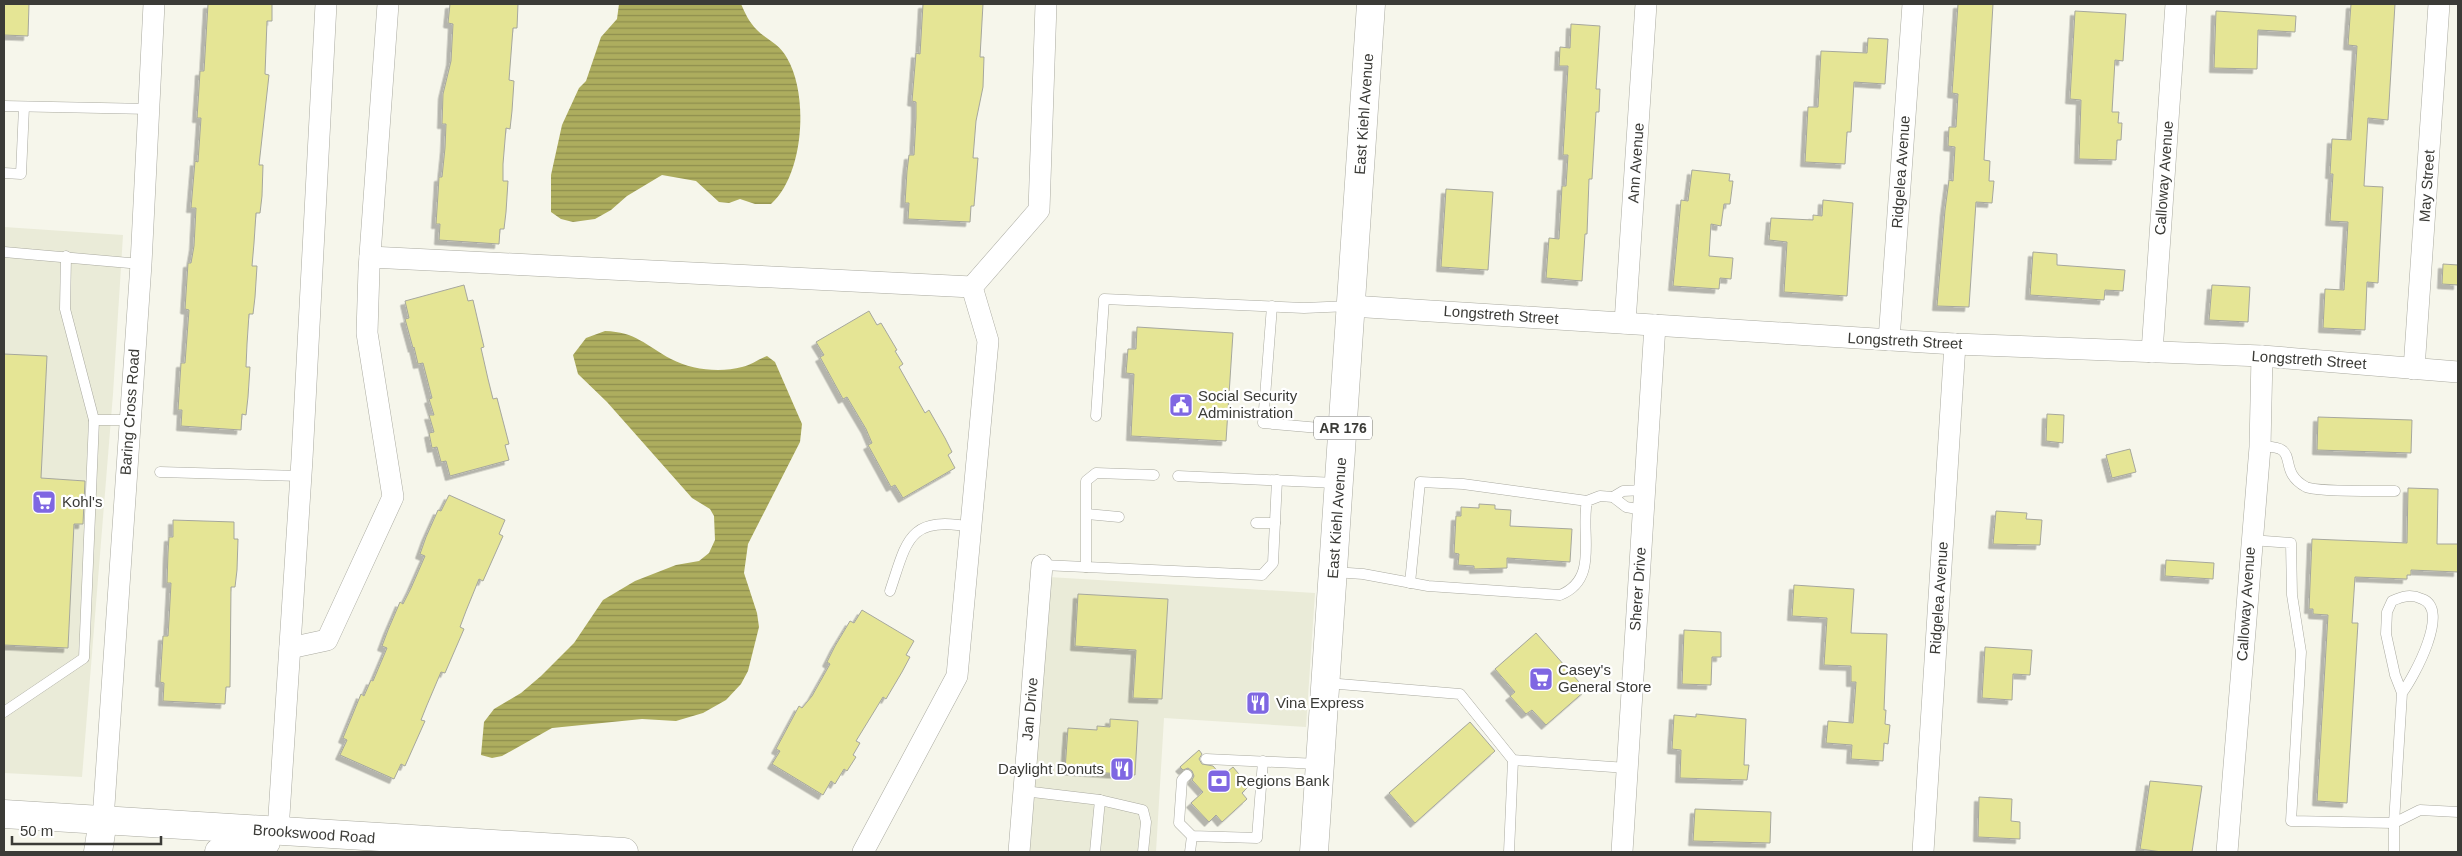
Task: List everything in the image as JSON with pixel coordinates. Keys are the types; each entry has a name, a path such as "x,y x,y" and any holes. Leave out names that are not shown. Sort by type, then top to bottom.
{"main road":[{"name":"East Kiehl Avenue","path":"1314,852 1371,4"},
{"name":"Brookswood Road","path":"4,814 325,834 419,846 624,852"},
{"path":"98,852 103,820"},
{"path":"219,852 230,847 325,834"}],"street":[{"name":"Baring Cross Road","path":"103,820 150,109 154,4"},
{"path":"278,831 301,476 326,4"},
{"path":"290,648 327,640 393,497 367,333 370,257 388,4"},
{"path":"972,287 1039,210 1046,4"},
{"name":"Ann Avenue","path":"1625,323 1646,4"},
{"name":"Ridgelea Avenue","path":"1889,340 1913,4"},
{"name":"Calloway Avenue","path":"2152,352 2176,4"},
{"name":"May Street","path":"2414,369 2440,4"},
{"path":"370,257 972,287"},
{"path":"863,852 957,676 988,341 972,287"},
{"name":"Longstreth Street","path":"1352,306 1955,344 2262,356 2458,372"},
{"name":"Sherer Drive","path":"1622,852 1655,325"},
{"name":"Ridgelea Avenue","path":"1923,852 1955,344"},
{"name":"Calloway Avenue","path":"2227,852 2260,447 2262,356"},
{"name":"Jan Drive","path":"1019,852 1042,565"}],"lane":[{"path":"4,106 150,109"},
{"path":"4,173 20,174 24,107"},
{"path":"4,252 140,264"},
{"path":"4,712 84,658 94,420 65,309 66,256"},
{"path":"1096,416 1104,299 1304,308 1352,306"},
{"path":"1272,306 1263,423 1343,430"},
{"path":"94,420 129,420"},
{"path":"2260,447 2276,446 2282,449 2286,454 2291,475 2309,488 2395,491"},
{"path":"160,472 301,476"},
{"path":"1086,567 1086,481 1096,473 1154,475"},
{"path":"1178,476 1339,483"},
{"path":"1042,565 1262,575 1273,563 1277,480"},
{"path":"1410,583 1420,482 1463,484 1587,501 1600,496 1613,497 1626,507 1644,500"},
{"path":"1613,497 1623,491 1644,500"},
{"path":"1333,572 1363,574 1410,583 1523,594 1560,595 1572,590 1581,578 1586,557 1585,510 1587,501"},
{"path":"1087,514 1118,517"},
{"path":"1256,523 1275,523"},
{"path":"890,591 910,537 920,528 937,524 970,527"},
{"path":"2251,540 2291,543 2292,596 2301,652 2291,821 2394,823 2420,810 2458,812"},
{"path":"2394,852 2402,693 2389,655 2386,634 2387,612 2392,601 2404,596 2415,596 2426,600 2432,607 2433,619 2426,646 2413,678 2402,693"},
{"path":"1326,683 1460,694 1513,760 1509,852"},
{"path":"1206,759 1320,764"},
{"path":"1513,760 1627,768"},
{"path":"1187,775 1182,780 1180,824 1192,836 1257,838 1263,761"},
{"path":"1024,791 1100,800 1143,810 1146,822 1143,852"},
{"path":"1095,852 1100,800"},
{"path":"1190,852 1192,836"}],"shaded area":[{"path":"619,4 741,4 754,27 784,53 794,74 798,92 800,134 791,174 782,191 771,204 755,204 740,199 729,203 719,202 696,181 662,175 627,196 611,210 595,219 573,222 561,219 551,212 551,175 562,125 579,88 586,81 601,37 617,19"},
{"path":"4,227 123,235 113,394 82,777 4,773"},
{"path":"605,331 633,337 679,363 697,368 733,369 749,365 767,356 775,362 802,424 800,442 748,544 744,573 757,613 759,627 748,671 741,684 726,700 703,713 676,721 642,719 552,728 502,756 492,758 481,755 484,722 494,709 521,693 574,643 603,600 635,581 676,565 699,561 709,553 715,540 714,516 710,509 692,498 607,402 578,374 573,355 586,338"},
{"path":"1032,576 1315,593 1306,727 1164,718 1156,852 1015,852"}],"building":[{"path":"4,4 29,4 28,36 4,35"},
{"path":"208,4 272,4 272,21 267,21 265,74 269,75 259,165 263,165 262,196 260,213 256,213 252,266 257,266 255,297 253,314 249,314 247,344 246,367 250,367 248,397 246,415 242,414 241,430 181,426 182,410 178,410 181,363 185,363 189,310 185,309 188,263 191,263 194,246 196,208 191,208 195,161 198,162 201,118 197,118 200,71 204,71"},
{"path":"450,4 518,4 517,28 513,28 509,80 514,81 512,111 510,129 506,128 503,164 503,181 508,181 506,212 504,229 500,229 499,244 439,240 440,224 436,224 439,177 442,177 446,124 442,124 443,94 451,61 453,24 448,23"},
{"path":"923,4 983,4 980,57 984,57 983,87 976,121 973,158 978,158 974,206 971,206 970,222 908,219 909,203 905,203 907,171 909,155 914,155 916,102 912,101 916,53 920,54"},
{"path":"1958,4 1993,4 1984,160 1990,161 1989,181 1994,181 1992,203 1976,202 1969,307 1937,306 1945,210 1949,180 1953,181 1955,147 1948,146 1949,127 1956,127 1958,94 1952,93"},
{"path":"2351,4 2395,4 2388,120 2368,118 2364,186 2383,187 2378,283 2367,282 2365,330 2323,328 2325,289 2344,290 2348,222 2330,221 2333,174 2330,174 2332,139 2351,140 2357,46 2348,45"},
{"path":"2075,11 2126,14 2123,61 2115,60 2112,112 2119,112 2118,123 2122,123 2121,140 2117,140 2116,160 2079,159 2081,100 2070,99"},
{"path":"2216,11 2296,16 2295,32 2258,30 2257,69 2214,68"},
{"path":"1571,24 1600,26 1596,89 1600,89 1599,112 1596,112 1592,179 1589,179 1587,234 1585,234 1582,281 1546,278 1549,238 1559,239 1562,186 1566,186 1568,155 1563,155 1568,66 1559,66 1560,47 1570,48"},
{"path":"1868,38 1888,39 1885,84 1854,82 1851,132 1847,132 1845,164 1805,162 1808,107 1818,107 1821,51 1867,53"},
{"path":"1692,170 1730,174 1729,181 1733,181 1730,204 1724,204 1721,226 1711,224 1709,256 1733,258 1731,279 1720,278 1719,289 1673,286 1681,200 1688,201"},
{"path":"1446,189 1493,192 1488,270 1441,267"},
{"path":"1823,200 1853,203 1847,296 1784,292 1787,242 1769,240 1771,218 1813,220 1813,215 1822,216"},
{"path":"2033,252 2057,254 2057,265 2125,270 2123,291 2105,290 2104,300 2030,295"},
{"path":"2443,264 2458,265 2458,285 2442,284"},
{"path":"464,285 468,301 473,300 484,347 481,348 493,399 497,398 509,444 505,445 509,460 450,476 446,461 441,462 437,447 432,448 429,433 434,432 429,415 434,415 429,399 432,398 423,363 418,364 413,348 405,319 409,318 405,301"},
{"path":"2212,285 2250,287 2248,322 2209,320"},
{"path":"869,311 877,325 881,323 897,350 895,351 903,364 899,367 925,413 929,410 945,438 952,452 948,455 955,468 903,498 895,485 891,487 868,445 872,443 866,429 847,397 843,399 820,357 824,355 816,342"},
{"name":"Social Security Administration","path":"1137,327 1233,333 1226,441 1131,436 1134,374 1126,373 1128,349 1136,349"},
{"name":"Kohl's","path":"4,354 47,356 41,478 85,481 83,524 74,524 68,648 4,645"},
{"path":"2047,414 2064,415 2063,443 2046,441"},
{"path":"2318,417 2412,420 2411,453 2317,450"},
{"path":"2130,449 2136,472 2112,478 2106,455"},
{"path":"2408,488 2438,489 2437,544 2458,544 2458,572 2411,570 2411,575 2407,575 2407,579 2355,577 2352,623 2358,623 2347,803 2317,801 2328,615 2313,614 2313,609 2309,609 2312,539 2407,543"},
{"path":"449,495 505,520 499,534 503,536 483,581 479,579 460,627 464,629 445,673 441,672 421,720 425,721 405,766 401,764 394,779 340,755 347,740 343,738 361,694 364,696 371,680 373,681 387,648 382,646 388,630 400,602 403,604 411,588 425,556 420,554 426,537 438,510 441,511"},
{"path":"1479,504 1495,505 1495,509 1511,510 1510,526 1572,529 1570,562 1507,558 1507,568 1474,569 1474,566 1458,565 1459,554 1454,553 1456,516 1461,516 1461,507 1479,508"},
{"path":"1996,511 2027,513 2026,519 2042,520 2040,545 1993,544"},
{"path":"173,520 234,522 234,539 238,539 237,570 235,587 231,587 230,687 226,687 225,704 163,701 164,683 160,682 163,636 168,636 171,583 167,583 168,553 169,537 173,537"},
{"path":"2166,560 2214,563 2213,579 2165,576"},
{"path":"1794,585 1854,589 1851,633 1887,634 1884,710 1886,710 1885,724 1890,725 1888,744 1884,743 1883,761 1851,759 1852,745 1826,743 1828,721 1853,723 1856,682 1851,682 1851,666 1824,665 1827,618 1792,616"},
{"path":"1078,594 1168,599 1162,699 1133,698 1136,650 1075,646"},
{"path":"862,610 914,641 906,655 910,657 902,672 886,699 883,697 856,741 860,743 853,755 856,757 847,771 844,769 835,784 831,781 823,795 772,764 780,751 776,749 799,706 802,708 812,696 830,664 827,662 835,646 850,621 854,623"},
{"path":"1684,630 1721,632 1721,657 1712,657 1711,685 1682,684"},
{"name":"Casey's General Store","path":"1536,633 1586,690 1546,725 1532,710 1526,714 1510,696 1515,692 1495,669"},
{"path":"1985,647 2032,650 2030,675 2013,674 2012,700 1982,698"},
{"path":"1696,714 1746,719 1744,765 1749,765 1747,780 1680,778 1681,750 1672,749 1674,715 1696,717"},
{"path":"1110,719 1138,721 1135,775 1065,770 1068,728 1097,730 1097,726 1110,727"},
{"path":"1470,722 1495,751 1415,823 1389,793"},
{"name":"Regions Bank","path":"1199,750 1202,754 1199,759 1202,764 1213,766 1222,776 1233,767 1249,786 1242,793 1247,799 1222,822 1216,815 1209,822 1191,803 1203,792 1192,780 1194,776 1192,771 1188,768 1183,770 1180,767"},
{"path":"2150,781 2202,786 2192,852 2162,852 2140,849"},
{"path":"1979,797 2012,799 2011,821 2020,822 2020,839 1978,837"},
{"path":"1695,809 1771,812 1770,843 1693,841"}],"place":[{"name":"Social Security Administration","path":"1181,405"},
{"name":"Kohl's","path":"44,502"},
{"name":"Casey's General Store","path":"1541,679"},
{"name":"Vina Express","path":"1258,703"},
{"name":"Daylight Donuts","path":"1122,769"},
{"name":"Regions Bank","path":"1219,781"}]}
